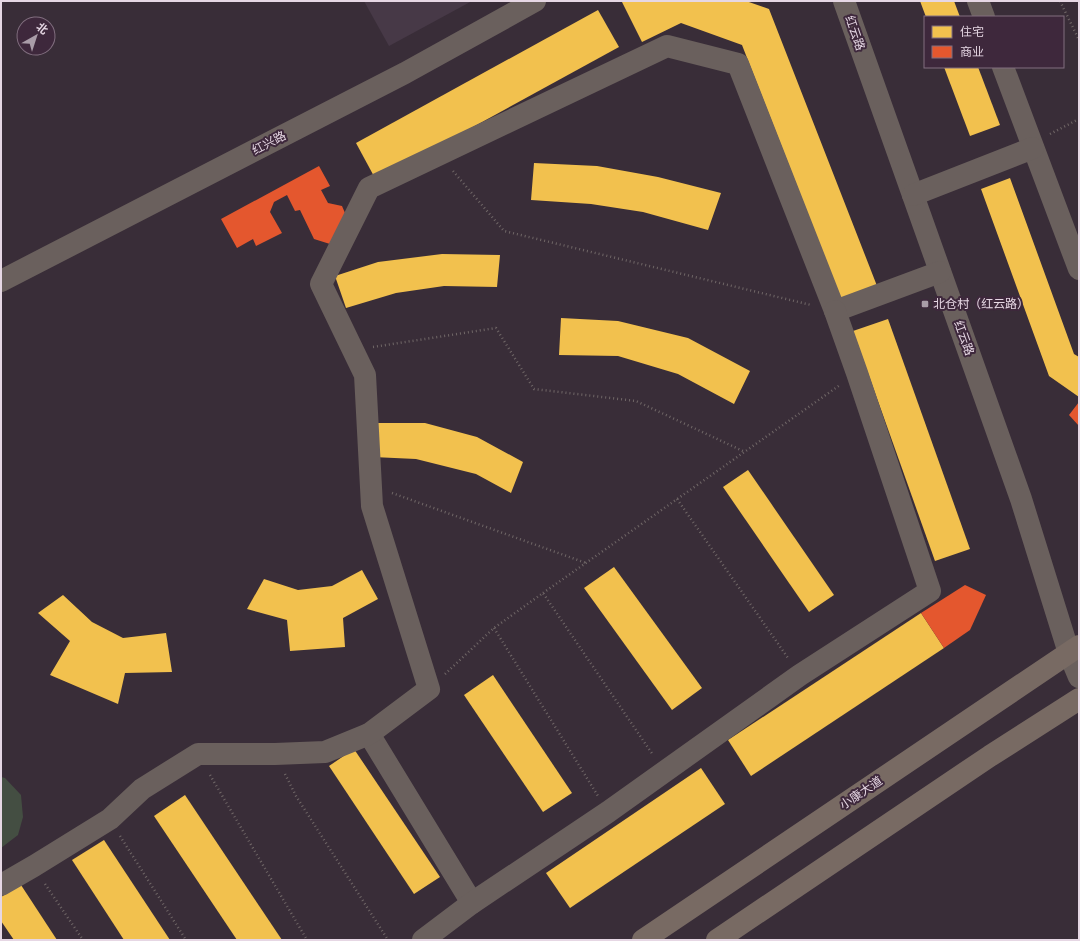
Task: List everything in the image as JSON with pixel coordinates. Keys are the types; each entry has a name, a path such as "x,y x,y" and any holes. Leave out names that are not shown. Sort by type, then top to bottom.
{"main road":[{"name":"小康大道","path":"643,940 1074,650"},
{"path":"717,940 990,756 1079,699"}],"street":[{"name":"红兴路","path":"1,281 405,73 535,1"},
{"name":"红云路","path":"844,1 1074,650 1079,677"},
{"path":"978,1 984,16"},
{"path":"1,885 110,819 142,789 198,754 275,754 325,752 369,734 429,689 372,506 365,375 321,284 369,188 667,46 738,64 835,311 930,591 800,675 608,812 472,903 423,940"},
{"path":"1003,68 1079,269"},
{"path":"913,195 1033,146"},
{"path":"835,311 940,272"},
{"path":"369,734 472,903"}],"path":[{"path":"1060,1 1079,40"},
{"path":"1033,146 1079,119"},
{"path":"440,155 504,231 835,311"},
{"path":"353,350 496,328 534,389 636,401 745,452"},
{"path":"429,689 494,628 857,373"},
{"path":"370,486 586,563"},
{"path":"678,499 800,675"},
{"path":"543,593 664,772"},
{"path":"494,628 608,812"},
{"path":"198,754 307,940"},
{"path":"275,754 296,796 388,940"},
{"path":"110,819 186,940"},
{"path":"34,866 83,940"}],"shaded area":[{"path":"364,1 472,1 389,46"}],"green space":[{"path":"1,777 5,778 21,795 23,817 18,835 1,848"}],"building: 住宅":[{"path":"746,1 769,9 879,291 843,304 742,45 681,23 642,42 622,2"},
{"path":"920,1 954,1 960,16 926,16"},
{"path":"598,10 619,47 376,180 356,143"},
{"path":"944,68 978,68 1000,125 970,136"},
{"path":"534,163 597,166 658,177 721,193 708,230 643,212 591,204 531,200"},
{"path":"1010,178 1074,354 1079,357 1079,397 1049,376 981,189"},
{"path":"442,254 500,255 497,287 444,286 396,293 346,308 335,276 378,262"},
{"path":"561,318 618,321 688,338 750,371 734,404 678,374 618,356 559,355"},
{"path":"888,319 970,549 935,561 853,331"},
{"path":"375,423 425,423 477,437 523,462 511,493 476,474 416,459 373,457"},
{"path":"748,470 834,595 809,612 723,487"},
{"path":"614,567 702,688 672,710 584,588"},
{"path":"362,570 378,599 343,618 345,647 290,651 287,620 247,609 264,579 298,590 332,586"},
{"path":"63,595 92,622 123,638 166,633 172,672 125,673 118,704 50,675 70,641 38,613"},
{"path":"921,613 944,648 751,776 728,740"},
{"path":"493,675 572,793 543,812 464,695"},
{"path":"354,749 440,877 414,894 329,766"},
{"path":"701,768 725,804 570,908 546,873"},
{"path":"185,795 282,940 237,940 154,816"},
{"path":"104,840 170,940 124,940 72,860"},
{"path":"21,885 57,940 14,940 1,921 1,897"}],"building: 商业":[{"path":"319,166 330,186 321,190 328,203 342,206 348,220 330,244 314,239 300,210 295,211 287,195 274,202 270,212 282,233 256,246 253,239 237,248 221,219"},
{"path":"1079,402 1079,426 1069,415"},
{"path":"965,585 986,595 970,630 944,648 921,613"}],"place":[{"name":"北仓村（红云路）","path":"925,304"}]}
